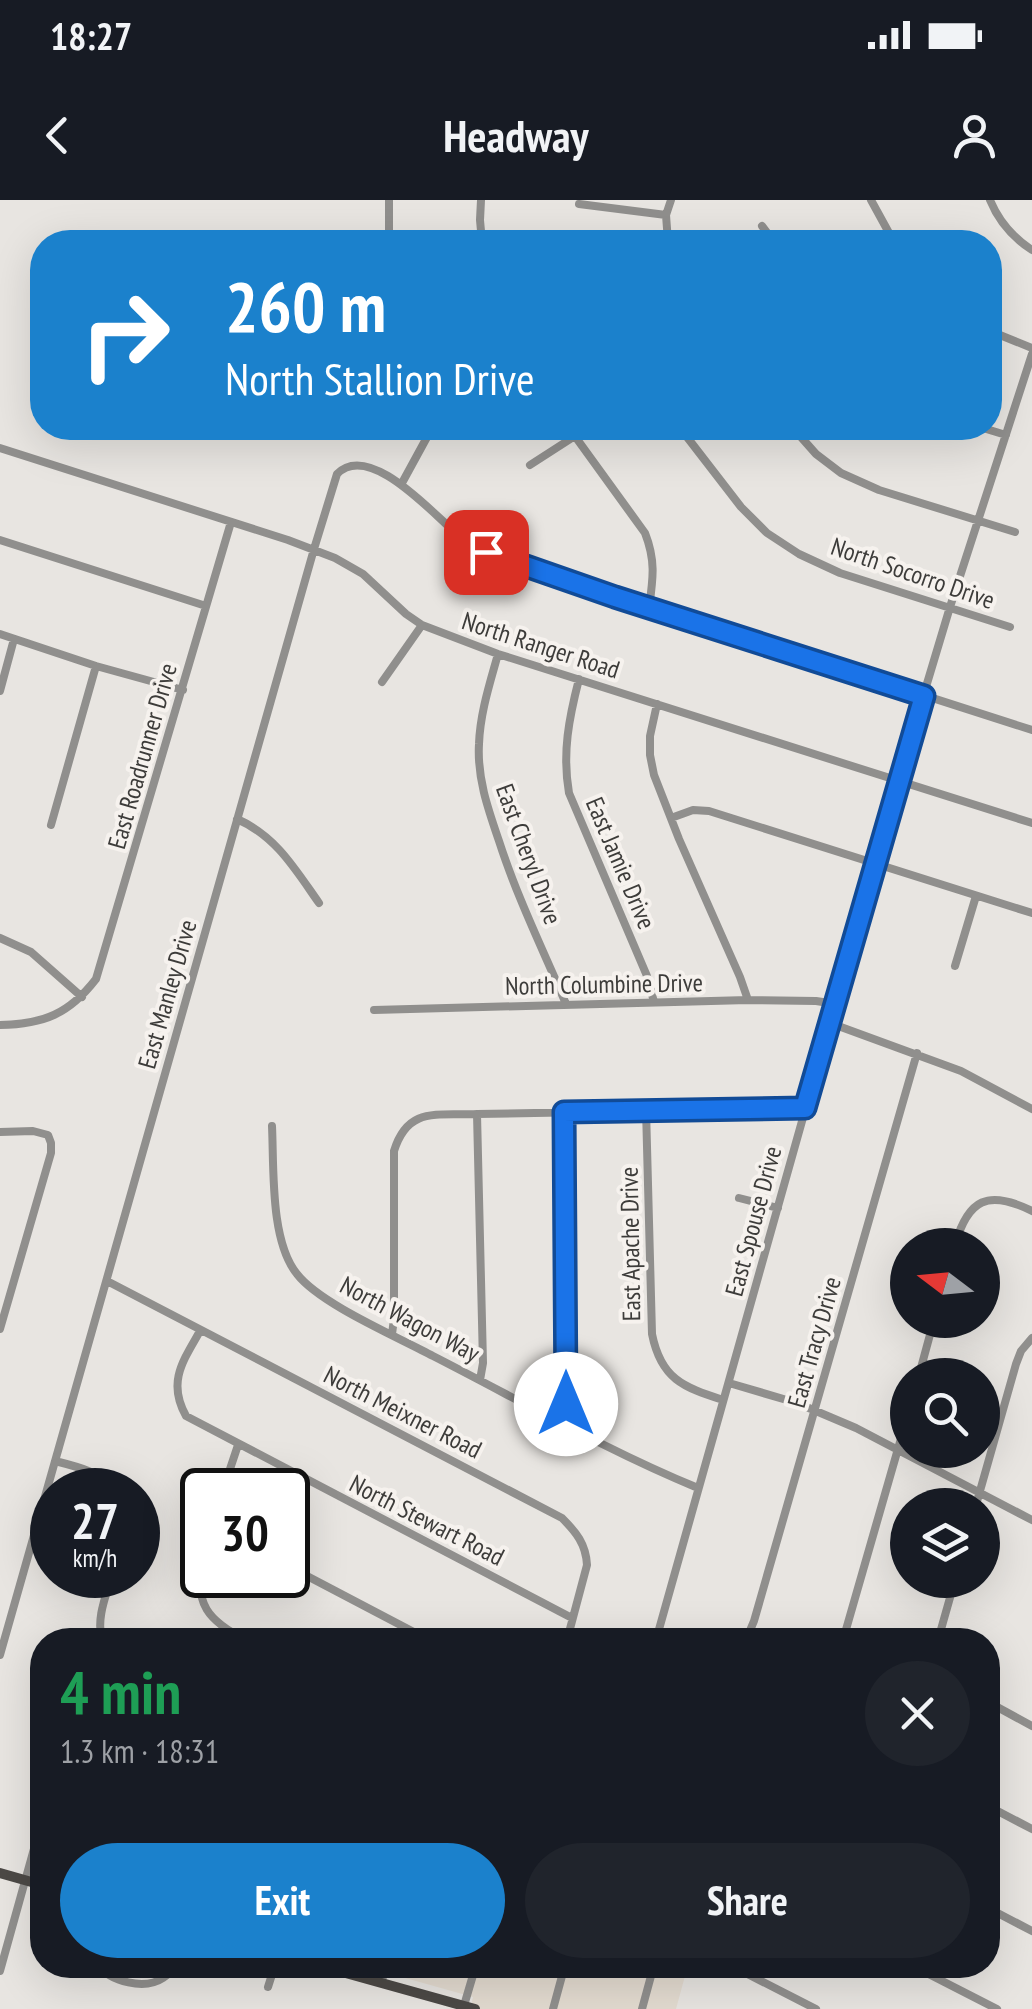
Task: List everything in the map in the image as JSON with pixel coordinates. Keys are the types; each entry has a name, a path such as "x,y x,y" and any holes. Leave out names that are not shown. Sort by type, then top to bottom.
{"main road":[{"path":"0,1873 30,1881"},
{"path":"364,1978 467,2008"}],"street":[{"path":"388,200 389,230"},
{"path":"481,200 481,230"},
{"path":"665,230 671,200"},
{"path":"871,200 887,230"},
{"path":"990,200 996,217 1013,237 1032,250"},
{"path":"578,204 666,216"},
{"path":"762,226 765,230"},
{"path":"1002,337 1032,351"},
{"name":"East Spouse Drive","path":"659,1628 898,780 1032,351"},
{"path":"1002,434 1006,435"},
{"path":"426,440 402,484 454,531 486,552 1032,730"},
{"path":"530,465 562,440"},
{"path":"578,440 644,532 654,574 650,608"},
{"name":"North Socorro Drive","path":"689,440 741,508 767,533 799,554 840,572 1010,627"},
{"path":"804,440 841,473 879,490 1014,532"},
{"name":"North Ranger Road","path":"0,448 349,564 422,625 498,654 1032,823"},
{"name":"East Manley Drive","path":"0,1654 338,474 342,468 356,464 402,484"},
{"name":"East Roadrunner Drive","path":"82,997 96,979 104,957 231,522"},
{"path":"0,540 206,606"},
{"path":"382,682 422,625"},
{"path":"0,634 183,690"},
{"path":"0,691 14,638"},
{"name":"East Cheryl Drive","path":"498,654 479,743 484,798 512,882 566,1004"},
{"path":"50,825 96,666"},
{"name":"East Jamie Drive","path":"578,679 566,739 569,794 647,976 654,1002"},
{"path":"657,704 650,736 654,775 748,1000"},
{"path":"671,818 692,810 709,811 1032,914"},
{"path":"237,818 261,830 277,846 318,903"},
{"path":"954,966 976,896"},
{"path":"0,938 31,952 82,997 48,1018 0,1025"},
{"name":"North Columbine Drive","path":"374,1010 748,1000 836,1004"},
{"path":"830,1023 961,1071 1032,1109"},
{"name":"East Tracy Drive","path":"751,1628 917,1053"},
{"path":"392,1334 394,1151 408,1122 424,1116 477,1114 805,1108"},
{"name":"East Apache Drive","path":"646,1109 652,1334 656,1351 661,1364 676,1380 723,1400"},
{"path":"564,1112 565,1424"},
{"path":"477,1114 483,1363 480,1380"},
{"name":"North Wagon Way","path":"272,1126 279,1223 288,1259 308,1286 480,1380 698,1488"},
{"path":"0,1132 33,1130 48,1135 51,1152 0,1329"},
{"path":"740,1198 778,1208"},
{"path":"961,1228 970,1209 989,1199 1032,1211"},
{"name":"North Meixner Road","path":"106,1282 562,1518 580,1538 587,1565 570,1628"},
{"name":"North Stewart Road","path":"200,1331 178,1376 176,1390 186,1416 572,1618"},
{"path":"981,1488 1016,1364 1032,1338"},
{"path":"728,1383 816,1410 890,1447"},
{"path":"231,1468 238,1445"},
{"path":"55,1461 82,1468"},
{"path":"846,1628 891,1468"},
{"path":"931,1468 970,1488"},
{"path":"1000,1503 1032,1520"},
{"path":"310,1578 406,1628"},
{"path":"99,1628 105,1598"},
{"path":"200,1598 225,1628"},
{"path":"941,1628 950,1598"},
{"path":"1000,1709 1032,1726"},
{"path":"1000,1812 1032,1829"},
{"path":"0,1971 30,1865"},
{"path":"1000,1915 1032,1932"},
{"path":"117,1978 150,1984 163,1978"},
{"path":"268,1986 271,1978"},
{"path":"382,1983 383,1978"},
{"path":"467,2008 473,1978"},
{"path":"553,2009 561,1978"},
{"path":"642,2009 650,1978"},
{"path":"755,1978 816,2009"},
{"path":"936,1978 997,2009"}],"shaded area":[{"path":"405,1978 684,1978 676,2009 470,2009 473,1997"}],"route":[{"path":"486,552 924,696 805,1108 564,1112 566,1404"}]}
